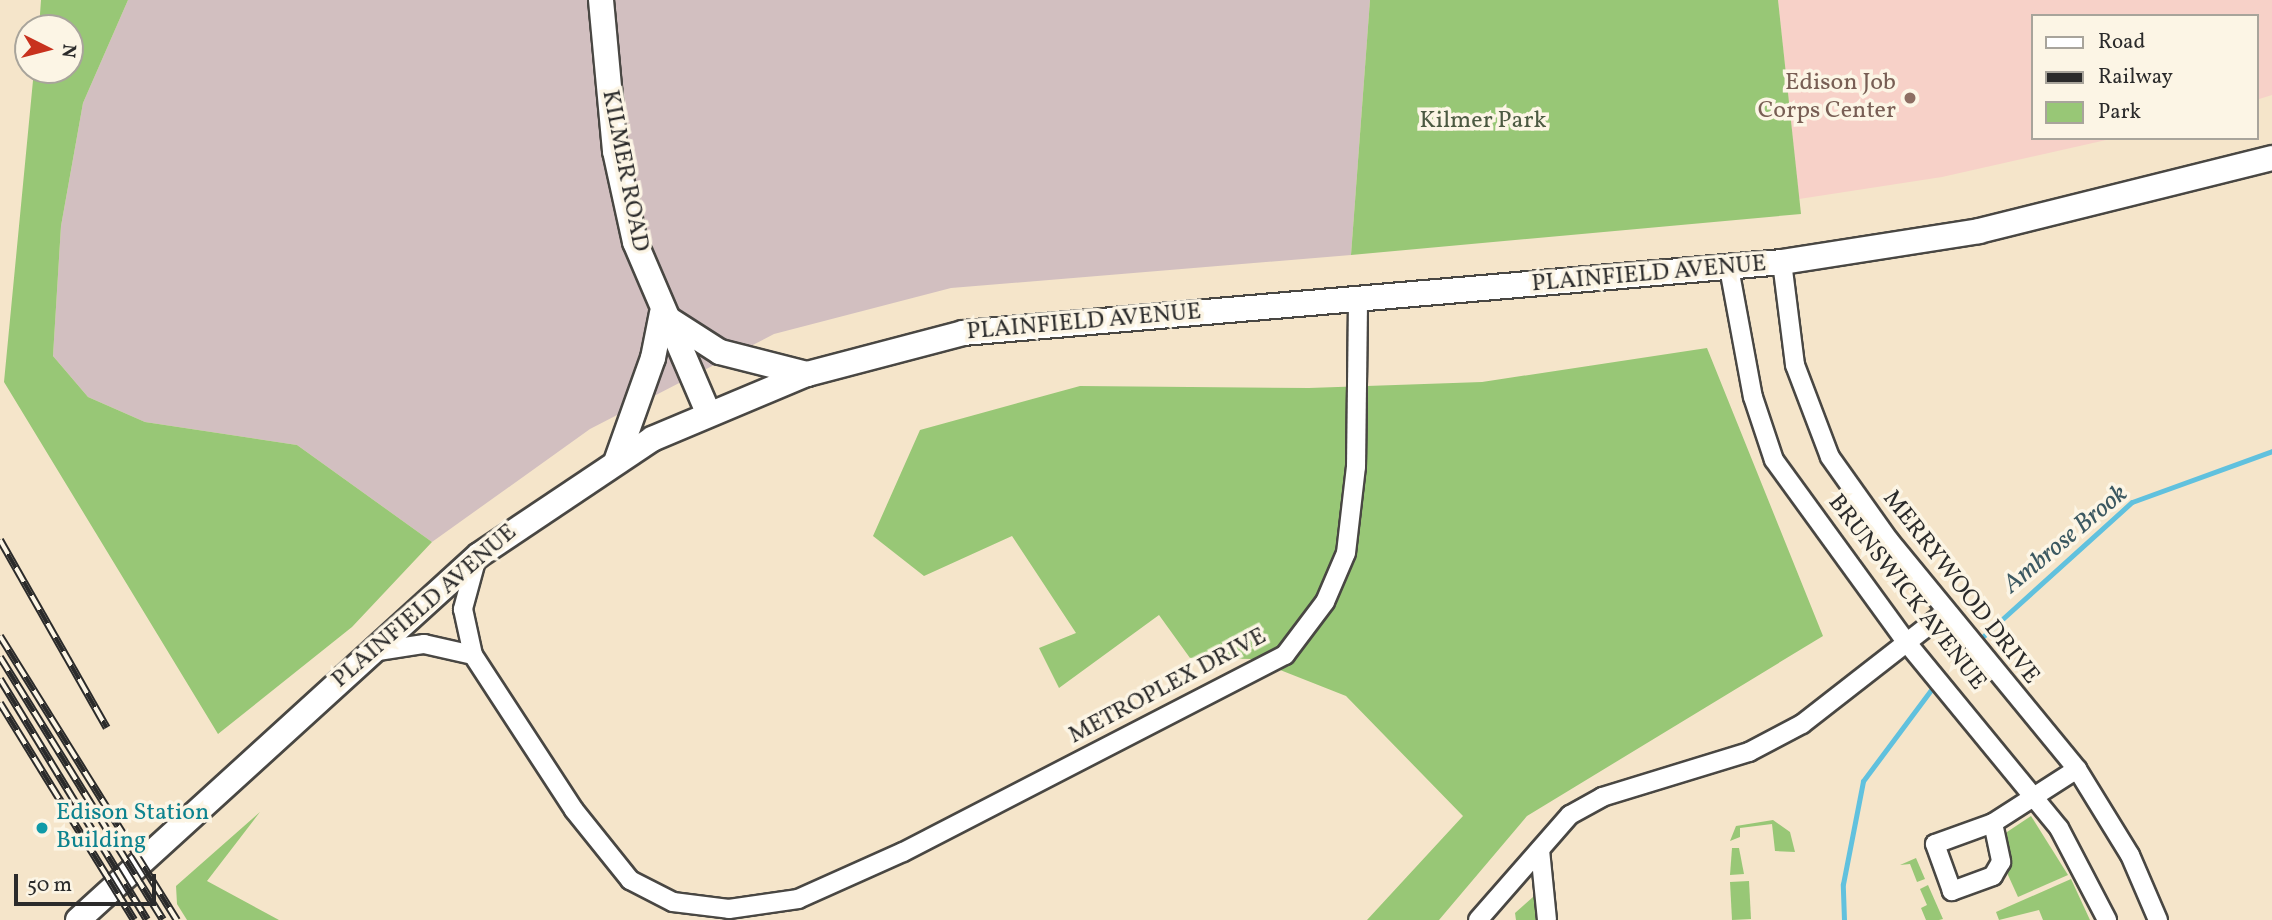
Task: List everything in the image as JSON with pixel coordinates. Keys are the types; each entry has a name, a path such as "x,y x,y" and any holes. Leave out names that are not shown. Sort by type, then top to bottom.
{"main road":[{"name":"KILMER ROAD","path":"601,0 622,187 662,313 708,412"},
{"name":"PLAINFIELD AVENUE","path":"78,920 378,651 479,555 617,459 708,412 807,374 963,333 1359,301 1782,262 1979,231 2272,158"},
{"path":"617,459 653,358 662,313 720,352 807,374"}],"street":[{"name":"MERRYWOOD DRIVE","path":"1782,262 1795,365 1812,421 1830,457 1947,612 2077,769 2130,855 2158,920"},
{"name":"BRUNSWICK AVENUE","path":"1729,268 1753,397 1774,460 1907,643 2080,860 2107,920"},
{"name":"METROPLEX DRIVE","path":"473,655 573,810 630,880 673,902 729,909 798,898 1004,798 1285,655 1325,602 1346,553 1356,467 1359,301"},
{"path":"378,651 424,644 473,655 463,609 479,555"},
{"path":"1478,920 1570,815 1602,796 1749,752 1802,724 1947,612"},
{"path":"1993,823 2030,796 2077,769"},
{"path":"1540,850 1547,920"}],"shaded area":[{"path":"128,0 1370,0 1351,255 951,288 774,334 590,429 432,542 297,445 145,422 88,397 53,356 61,226 83,103"},
{"name":"Edison Job Corps Center","path":"1778,0 2272,0 2272,95 2258,99 2258,14 2030,14 2030,140 2106,140 1942,177 1799,199"}],"green space":[{"path":"41,0 128,0 83,103 61,226 53,356 88,397 145,422 297,445 432,542 352,627 218,734 4,382 33,84 84,84 84,14 40,14"},
{"name":"Kilmer Park","path":"1370,0 1778,0 1801,214 1351,255"},
{"path":"1707,348 1823,636 1527,816 1439,920 1367,920 1463,816 1346,696 1252,659 1190,658 1159,615 1059,688 1039,648 1076,633 1012,536 924,576 873,536 920,430 1080,386 1309,388 1482,382"},
{"path":"260,812 207,881 279,920 187,920 177,904 176,886"},
{"path":"2031,816 2068,875 2018,897 2008,875 2007,832"},
{"path":"1773,820 1790,832 1795,852 1775,851 1772,824 1740,828 1740,837 1730,841 1736,826"},
{"path":"1732,848 1739,848 1744,874 1730,875"},
{"path":"1916,858 1925,879 1917,882 1910,864 1900,865"},
{"path":"2071,879 2090,920 2043,920 2039,910 1999,920 1996,912"},
{"path":"1749,881 1751,919 1732,920 1730,882"},
{"path":"1928,885 1943,919 1926,920 1921,908 1927,905 1920,889"},
{"path":"1542,889 1538,920 1516,920 1515,913"}],"waterway":[{"name":"Ambrose Brook","path":"1978,641 2132,502 2272,451"},
{"name":"Ambrose Brook","path":"1844,920 1843,884 1863,781 1936,683"}],"railway":[{"path":"0,540 107,728"},
{"path":"0,636 177,920"},
{"path":"0,657 163,920"},
{"path":"0,679 147,920"},
{"path":"0,703 134,920"}],"place":[{"name":"Edison Job Corps Center","path":"1910,98"},
{"name":"Edison Station Building","path":"42,828"}]}
